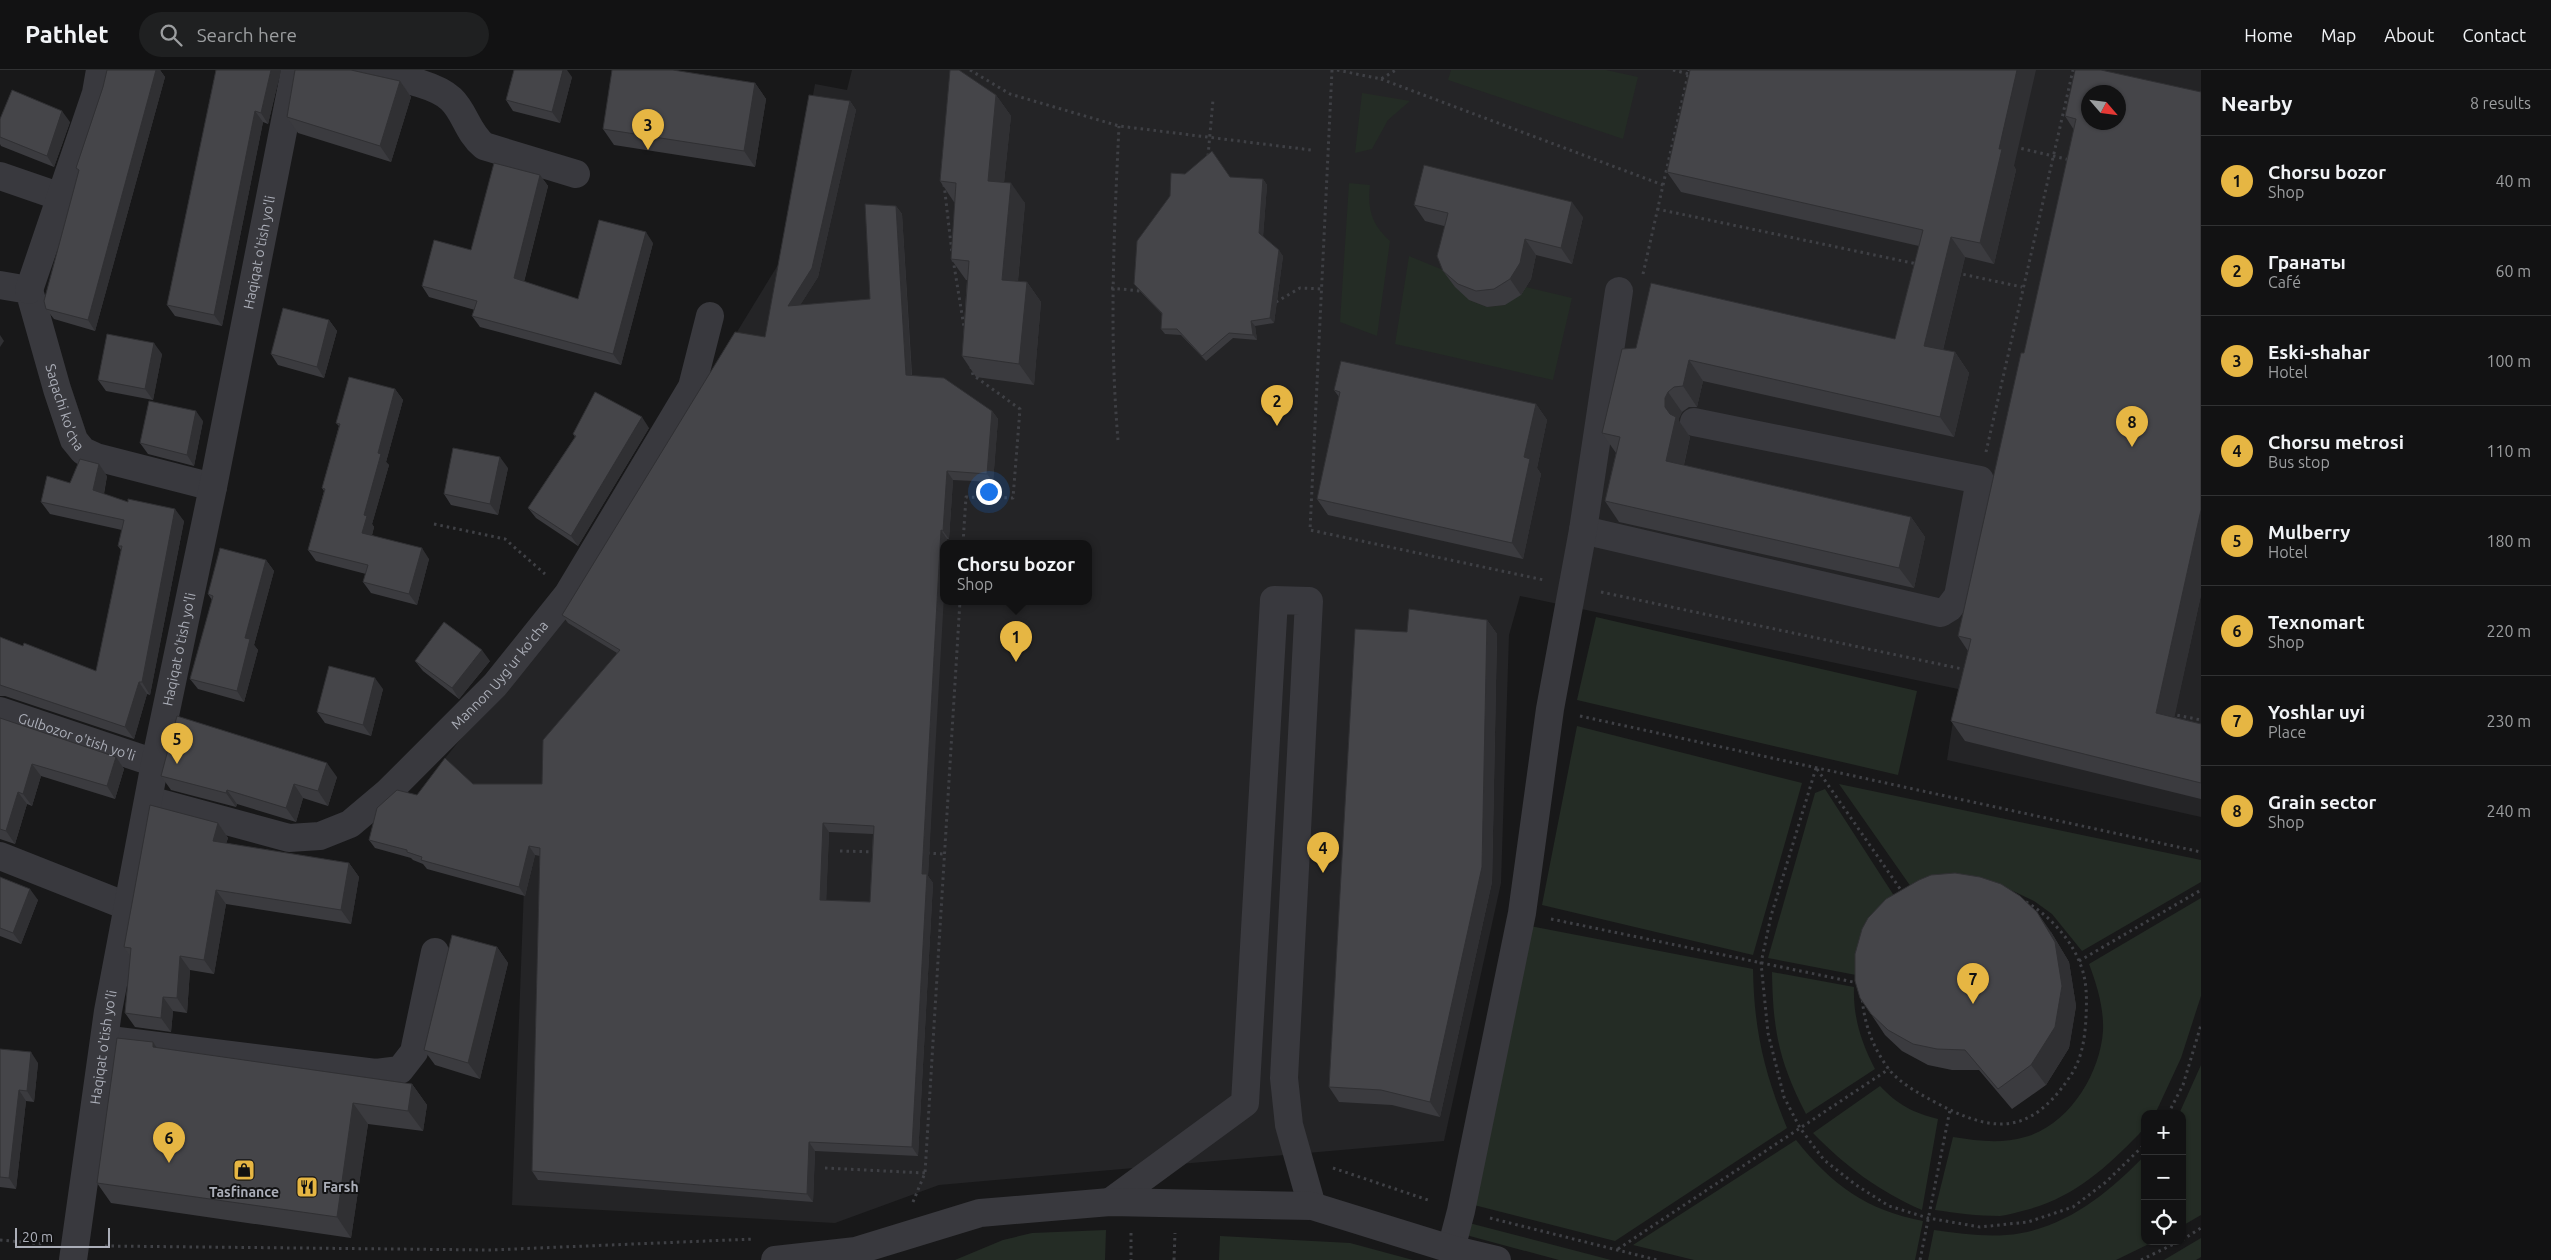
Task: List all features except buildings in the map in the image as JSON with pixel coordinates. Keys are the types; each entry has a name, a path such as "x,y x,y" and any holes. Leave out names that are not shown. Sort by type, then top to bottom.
{"street":[{"path":"0,284 29,290 62,198 96,93 100,70"},
{"name":"Haqiqat o'tish yo'li","path":"73,1253 104,1039 155,762 213,487 295,70"},
{"path":"363,70 437,89 452,99 473,137 484,146 576,174"},
{"path":"0,176 62,198"},
{"name":"Saqachi ko'cha","path":"29,290 56,389 74,440 84,451 96,457 213,487"},
{"path":"1451,1249 1461,1211 1522,913 1550,710 1582,530 1620,291"},
{"name":"Mannon Uyg'ur ko'cha","path":"148,800 289,838 320,836 350,824 388,792 495,685 568,594 692,387 710,316"},
{"path":"1582,530 1941,613 1949,608 1958,596 1980,480 1694,422"},
{"path":"1110,1202 1245,1103 1274,600 1309,601 1284,1071 1289,1125 1312,1206"},
{"name":"Gulbozor o'tish yo'li","path":"0,711 155,762"},
{"path":"0,856 129,907"},
{"path":"104,1039 376,1072 400,1070 414,1052 435,952"},
{"path":"1248,1068 1284,1071"},
{"path":"769,1249 856,1250 980,1213 1110,1202 1312,1206 1451,1249 1497,1260"}],"path":[{"path":"970,70 1010,94 1119,126 1311,150"},
{"path":"1332,70 1310,530 1968,671"},
{"path":"1337,70 1381,80 1663,186"},
{"path":"1381,80 1396,70"},
{"path":"1673,70 1689,72 1698,76"},
{"path":"1980,480 2022,287 2073,70"},
{"path":"1642,277 1689,72"},
{"path":"1208,158 1213,100"},
{"path":"1118,440 1112,381 1111,288 1119,126"},
{"path":"2006,145 2077,161"},
{"path":"943,177 954,269 966,336"},
{"path":"1657,209 1926,266"},
{"path":"1955,272 2022,287"},
{"path":"1111,288 1140,291"},
{"path":"1276,302 1300,288 1322,289"},
{"path":"963,540 966,496 1013,498 1020,409 973,375 971,365"},
{"path":"434,524 505,539 568,594"},
{"path":"911,1207 925,1173 960,605"},
{"path":"1550,710 2201,852"},
{"path":"2161,712 2201,719"},
{"path":"1816,768 1911,904"},
{"path":"1816,768 1771,916 1761,963 1764,1006 1775,1066 1784,1097 1800,1128 1824,1160 1856,1185 1889,1206 1928,1218 1980,1227 2028,1222 2072,1207 2106,1182 2141,1148"},
{"path":"840,851 878,852"},
{"path":"925,853 944,854"},
{"path":"1958,886 1985,888 2011,895 2031,906 2050,921 2067,939 2079,960 2085,983 2085,1031 2081,1054 2072,1074 2059,1093 2041,1110 2018,1122 2000,1125 1984,1124 1950,1110 1918,1093 1889,1069 1877,1050 1863,1006 1862,984 1865,960 1874,938 1889,919 1932,892 1958,886"},
{"path":"2079,960 2201,890"},
{"path":"1522,913 1862,984"},
{"path":"2170,1110 2183,1085 2201,1026"},
{"path":"1618,1250 1889,1069"},
{"path":"1920,1260 1950,1110"},
{"path":"825,1168 925,1173"},
{"path":"2186,1238 2201,1228"},
{"path":"0,1240 73,1253 769,1249"},
{"path":"2140,1260 2172,1245"}],"shaded area":[{"path":"852,70 2201,70 2201,817 1947,760 1958,689 1520,596 1509,635 1501,883 1444,1141 939,1185 835,1223 512,1205 524,887 426,789 446,757 569,607 784,255 815,84 847,90"},
{"path":"1451,70 1606,70 1638,77 1623,139 1448,80"},
{"path":"1362,93 1410,101 1388,120 1372,149 1355,153"},
{"path":"1349,183 1370,185 1369,202 1372,216 1379,229 1390,241 1377,336 1340,322"},
{"path":"1409,256 1448,272 1469,300 1487,307 1505,305 1526,287 1572,298 1553,380 1395,344"},
{"path":"1596,617 1917,691 1898,775 1577,700"},
{"path":"1577,726 1802,783 1753,955 1542,905"},
{"path":"1839,784 2201,860 2201,882 2082,951 2052,914 2034,901 2013,891 1989,884 1916,894"},
{"path":"1825,789 1900,905 1856,975 1768,958 1815,793"},
{"path":"2201,898 2201,996 2181,1058 2157,1110 2141,1110 2141,1132 2139,1134 2101,1170 2074,1190 2059,1198 2043,1205 2000,1216 1935,1210 1953,1137 1980,1141 1998,1141 2025,1137 2041,1131 2055,1121 2068,1110 2079,1096 2096,1064 2103,1031 2099,997 2089,964"},
{"path":"1530,926 1753,969 1758,1031 1766,1069 1787,1128 1615,1241 1474,1205"},
{"path":"1772,972 1854,987 1855,1009 1859,1029 1875,1069 1806,1114 1789,1078 1779,1046 1774,1012"},
{"path":"2201,1065 2201,1215 2186,1224 2186,1110 2181,1110"},
{"path":"1880,1086 1906,1107 1938,1119 1922,1210 1891,1195 1864,1177 1838,1157 1813,1133"},
{"path":"1796,1140 1823,1170 1852,1193 1884,1210 1923,1221 1915,1260 1694,1260 1633,1245"},
{"path":"2141,1159 2141,1245 2147,1245 2116,1260 1928,1260 1934,1230 1997,1235 2027,1232 2065,1218 2083,1208"},
{"path":"1469,1223 1611,1260 1559,1260 1466,1235"},
{"path":"1106,1230 1105,1260 955,1260 1003,1240 1032,1233"},
{"path":"1220,1236 1350,1243 1413,1260 1219,1260"},
{"path":"2201,1238 2201,1257 2196,1260 2164,1260"}],"place":[{"name":"Eski-shahar","path":"648,150"},
{"name":"Гранаты","path":"1277,426"},
{"name":"Grain sector","path":"2132,447"},
{"name":"Chorsu bozor","path":"1016,662"},
{"name":"Mulberry","path":"177,764"},
{"name":"Chorsu metrosi","path":"1323,873"},
{"name":"Yoshlar uyi","path":"1973,1004"},
{"name":"Texnomart","path":"169,1163"},
{"name":"Tasfinance","path":"244,1170"},
{"name":"Farsh","path":"307,1187"}]}
